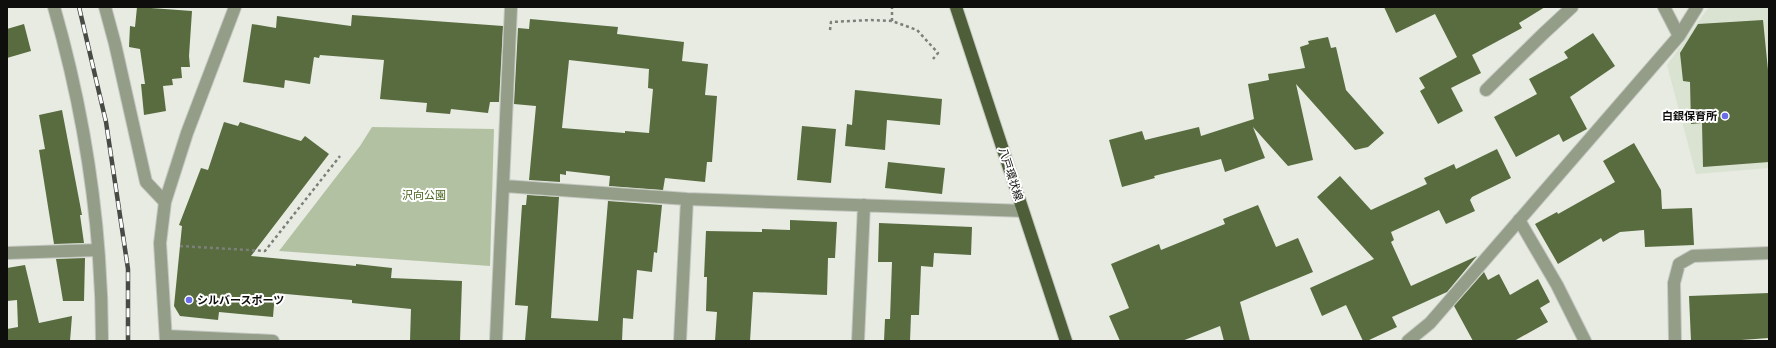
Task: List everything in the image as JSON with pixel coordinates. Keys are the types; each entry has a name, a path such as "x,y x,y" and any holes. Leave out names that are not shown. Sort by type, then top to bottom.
{"main road":[{"name":"八戸環状線","path":"956,7 1066,341"}],"street":[{"path":"54,7 65,45 93,187 98,250 102,341"},
{"path":"105,7 115,44 146,182 165,202"},
{"path":"235,7 187,133 165,202 160,243 166,338 273,341"},
{"path":"496,341 511,7"},
{"path":"1486,90 1542,34 1572,7"},
{"path":"1664,7 1678,36"},
{"path":"1408,341 1430,323 1678,36 1697,7"},
{"path":"503,186 687,199 987,211 1023,211"},
{"path":"680,341 687,199"},
{"path":"858,341 864,205"},
{"path":"1518,220 1556,285 1586,341"},
{"path":"7,253 98,250"},
{"path":"1675,341 1674,282 1679,264 1693,256 1769,253"}],"path":[{"path":"892,7 892,21"},
{"path":"830,30 831,22 871,20 892,21 917,30 938,53 933,58"},
{"path":"160,243 265,252 340,156"}],"shaded area":[{"name":"白銀保育所","path":"1709,7 1769,7 1769,168 1696,174 1667,65"}],"green space":[{"name":"沢向公園","path":"372,127 494,129 490,266 279,251 360,146"}],"building":[{"path":"137,7 192,11 189,56 190,67 181,67 182,78 172,79 173,85 163,86 166,111 144,115 141,84 145,84 140,49 129,47 130,26 135,27"},
{"path":"1384,7 1545,7 1519,23 1522,28 1472,55 1481,73 1451,88 1463,111 1438,124 1420,91 1425,88 1419,78 1457,57 1435,14 1396,33"},
{"path":"352,15 503,26 499,102 490,102 488,113 451,109 450,114 426,112 427,103 380,99 384,60 320,55 319,58 314,57 310,84 285,80 284,88 243,82 252,24 276,28 277,16 351,26"},
{"path":"530,19 618,27 617,34 684,42 682,61 708,64 705,95 717,96 712,162 707,162 705,182 665,178 663,190 609,186 610,176 566,171 566,175 560,174 560,182 529,180 536,106 514,104 518,28 529,29","holes":["569,60 649,69 648,88 653,89 649,133 625,131 625,133 562,128"]},
{"name":"白銀保育所","path":"1763,20 1769,80 1769,162 1703,167 1702,123 1691,124 1690,82 1683,81 1680,53 1698,24"},
{"path":"24,24 31,51 7,58 7,29"},
{"path":"1593,33 1615,66 1570,97 1587,129 1563,142 1559,134 1516,157 1494,117 1537,94 1529,79 1568,58 1564,52"},
{"path":"1328,37 1331,48 1336,47 1346,90 1384,133 1368,147 1355,150 1296,84 1313,160 1288,166 1253,127 1265,158 1225,172 1221,159 1154,176 1155,178 1122,187 1109,140 1142,131 1145,140 1199,127 1201,136 1254,119 1248,84 1269,80 1268,74 1305,68 1300,47 1309,44 1308,41"},
{"path":"855,90 942,99 940,125 887,120 885,150 845,146 847,124 852,125"},
{"path":"62,110 82,215 80,215 84,243 54,244 39,150 45,149 39,115"},
{"path":"224,122 238,126 240,122 301,141 305,136 329,154 251,256 392,268 391,278 462,281 460,341 410,341 411,309 352,303 352,300 275,293 273,317 219,312 218,320 180,316 174,306 182,226 179,225 201,168 208,170"},
{"path":"802,126 836,129 831,183 797,180"},
{"path":"1634,143 1661,190 1662,209 1692,208 1694,245 1645,247 1644,230 1620,232 1603,242 1601,238 1558,264 1535,224 1557,212 1558,214 1615,182 1603,161"},
{"path":"1497,149 1511,178 1472,197 1470,200 1475,211 1446,224 1439,210 1391,232 1394,240 1391,242 1411,286 1477,256 1447,292 1392,317 1397,327 1367,341 1363,341 1346,305 1322,316 1310,288 1374,259 1317,197 1340,176 1371,210 1427,184 1424,178 1454,164 1456,169"},
{"path":"888,162 945,168 942,194 885,188"},
{"path":"527,195 559,197 551,318 598,321 608,201 662,205 657,253 654,252 652,272 637,270 633,319 623,318 622,341 525,341 528,306 515,305 522,205 526,205"},
{"path":"1258,205 1276,247 1298,238 1313,272 1240,302 1250,341 1224,341 1220,326 1182,341 1120,341 1109,316 1129,308 1111,264 1159,244 1161,250 1225,224 1223,219"},
{"path":"790,220 837,222 835,258 828,258 827,295 753,292 750,341 715,341 717,312 706,311 707,277 704,277 706,231 762,232 762,229 790,230"},
{"path":"879,223 972,227 971,255 934,253 933,267 921,266 919,315 911,315 910,341 884,341 885,319 890,319 892,262 878,262"},
{"path":"85,258 84,301 63,301 56,259"},
{"path":"25,265 39,323 72,316 70,341 7,341 7,329 18,327 17,300 7,301 7,268"},
{"path":"1484,272 1488,280 1499,274 1510,295 1538,279 1550,302 1540,308 1548,322 1514,341 1473,341 1454,306"},
{"path":"1769,293 1769,338 1727,341 1691,341 1689,296"}],"railway":[{"path":"79,7 106,122 128,269 128,341"}],"place":[{"name":"白銀保育所","path":"1725,116"},
{"name":"シルバースポーツ","path":"189,300"}]}
